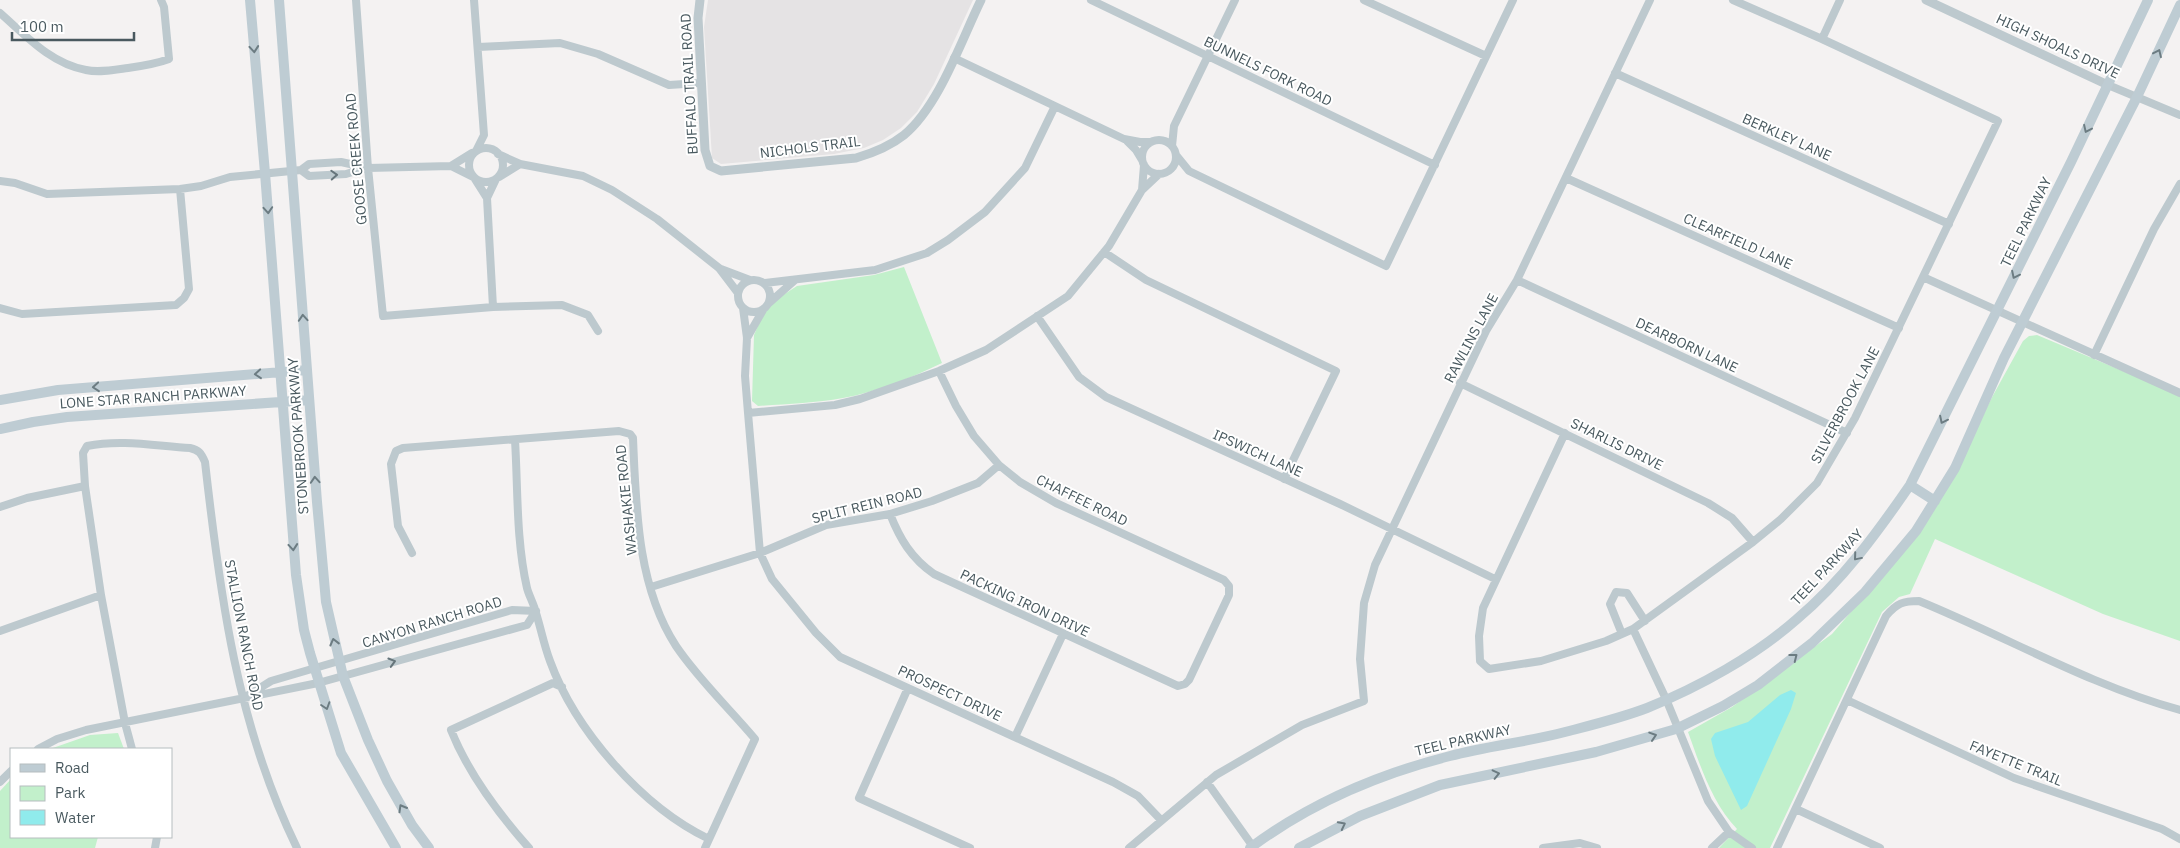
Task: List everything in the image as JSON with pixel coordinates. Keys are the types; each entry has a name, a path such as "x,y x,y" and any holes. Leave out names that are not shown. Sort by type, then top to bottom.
{"main road":[{"name":"STONEBROOK PARKWAY","path":"250,0 265,173 281,402 296,575 304,630 318,684 342,753 396,848"},
{"name":"STONEBROOK PARKWAY","path":"279,0 296,171 309,400 324,585 340,662 368,740 387,781 412,825 429,848"},
{"name":"TEEL PARKWAY","path":"1252,847 1299,816 1383,775 1451,755 1563,733 1647,708 1722,672 1797,620 1848,568 1880,530 1910,485 2108,85 2148,0"},
{"path":"1299,848 1360,816 1440,785 1596,752 1676,728 1744,694 1812,643 1865,592 1916,531 1935,501 1954,468 2022,322 2137,97 2180,5"},
{"name":"LONE STAR RANCH PARKWAY","path":"0,400 58,390 307,370"},
{"name":"LONE STAR RANCH PARKWAY","path":"0,429 67,417 309,400"},
{"path":"1910,485 1935,501"}],"street":[{"path":"0,13 37,46 64,64 86,70 108,71 157,64 169,59 162,0"},
{"name":"GOOSE CREEK ROAD","path":"356,0 368,168 383,316 493,306"},
{"path":"474,0 484,135 468,164 474,178 487,198"},
{"name":"BUFFALO TRAIL ROAD","path":"700,0 698,18 700,83 705,150 710,166"},
{"name":"NICHOLS TRAIL","path":"710,166 721,171 856,158 876,152 904,135 921,118 934,97 981,0"},
{"name":"BUNNELS FORK ROAD","path":"1091,0 1105,3 1208,56 1435,165"},
{"path":"1189,171 1176,155 1172,146 1174,126 1235,0"},
{"path":"1364,0 1486,56"},
{"path":"1124,139 1136,150 1143,162 1153,173 1175,170 1189,171 1386,266 1513,0"},
{"name":"RAWLINS LANE","path":"1207,782 1253,752 1302,725 1364,701 1360,660 1364,603 1375,565 1493,317 1518,280 1650,0"},
{"path":"1733,0 1822,39 1840,0"},
{"name":"HIGH SHOALS DRIVE","path":"1926,0 2108,85 2180,115"},
{"name":"SILVERBROOK LANE","path":"1495,579 1480,622 1480,660 1486,667 1494,669 1542,661 1633,629 1753,542 1781,519 1817,483 1847,433 1998,121 1822,39"},
{"path":"478,47 560,43 598,54 669,84 700,83"},
{"path":"954,58 1124,139 1140,142 1155,141 1172,146"},
{"name":"BERKLEY LANE","path":"1616,73 1949,224"},
{"path":"719,268 750,280 764,283 875,270 926,253 948,240 985,212 1025,168 1055,106"},
{"path":"1142,190 1144,149 1174,126"},
{"path":"484,135 497,153 503,166 487,198 493,306 562,305 588,315 598,331"},
{"path":"296,171 309,176 346,174 368,168 451,166 486,148 520,164 583,176 612,190 657,219 719,268 738,293 740,304 743,308 747,338 745,376 760,554"},
{"path":"748,412 836,405 860,399 939,371 986,350 1068,296 1104,252 1127,219 1142,190 1173,165 1176,155"},
{"path":"0,181 47,194 180,189 201,186 230,177 296,171 310,164 341,162 368,168"},
{"path":"451,166 486,182 497,178 520,164"},
{"name":"CLEARFIELD LANE","path":"1566,178 1899,328"},
{"path":"2094,355 2154,230 2180,184"},
{"path":"0,308 22,314 176,305 184,298 188,289 180,189"},
{"path":"1104,252 1141,278 1336,371 1284,479"},
{"path":"1924,277 2180,393"},
{"path":"738,293 742,285 750,280"},
{"path":"747,338 763,310 795,280"},
{"name":"DEARBORN LANE","path":"1518,280 1847,433"},
{"path":"764,283 770,292 769,303"},
{"path":"743,308 756,312 763,310"},
{"name":"IPSWICH LANE","path":"1037,316 1076,373 1097,392 1495,579"},
{"name":"CHAFFEE ROAD","path":"939,371 966,423 981,445 1020,482 1043,496 1224,580 1230,588 1229,595 1189,680 1183,685 1174,685"},
{"name":"SHARLIS DRIVE","path":"1460,383 1708,503 1732,518 1753,542"},
{"name":"WASHAKIE ROAD","path":"515,440 619,431 630,434 633,438 640,536 656,604 675,644 701,680 755,739 709,839"},
{"path":"1495,579 1564,433"},
{"path":"412,553 398,526 392,464 396,451 409,447 515,440 522,556 528,590 550,661 562,687 591,733 625,776 673,818 709,839 704,848"},
{"name":"STALLION RANCH ROAD","path":"85,486 83,453 87,446 128,443 198,450 205,462 217,573 243,698 278,808 297,848"},
{"name":"SPLIT REIN ROAD","path":"651,586 760,554 826,525 890,514 932,502 968,488 1000,465"},
{"path":"0,507 27,498 85,486 101,595 132,748"},
{"name":"PACKING IRON DRIVE","path":"890,514 899,536 909,551 934,574 1174,685"},
{"name":"PROSPECT DRIVE","path":"760,554 772,579 816,633 840,656 1121,787 1138,796 1161,820"},
{"path":"1622,634 1610,604 1616,592 1627,593 1645,621"},
{"path":"0,630 101,595"},
{"path":"1777,848 1886,616 1894,606 1919,601 2086,677 2143,700 2180,710"},
{"name":"CANYON RANCH ROAD","path":"243,698 272,681 512,610 536,611"},
{"name":"CANYON RANCH ROAD","path":"40,748 57,739 86,730 318,684 527,625 536,611"},
{"path":"1633,629 1666,699 1676,728 1708,801 1730,832 1752,848"},
{"path":"1015,737 1063,634"},
{"path":"529,848 486,792 462,755 451,730 553,683 562,687"},
{"path":"908,688 859,798 970,848"},
{"name":"FAYETTE TRAIL","path":"1847,700 2014,778 2162,830 2180,839"},
{"path":"0,782 10,771"},
{"path":"1129,848 1207,782 1252,847"},
{"path":"1796,809 1880,848"},
{"path":"1712,848 1730,832"},
{"path":"1543,848 1580,844 1597,848"}],"shaded area":[{"path":"708,0 973,0 934,84 917,112 901,128 883,140 864,148 834,154 721,164 712,158 704,27"}],"green space":[{"path":"904,267 942,363 894,384 843,398 758,406 752,401 754,335 763,314 774,301 797,286 874,275"},
{"path":"2037,335 2180,395 2180,641 2103,614 1935,539 1910,594 1899,597 1882,612 1770,848 1719,848 1737,829 1720,808 1702,770 1688,732 1732,707 1832,634 1920,531 1955,474 1991,399 2023,341 2029,336"},
{"path":"118,733 124,748 53,748 90,735"},
{"path":"10,780 10,838 98,838 95,848 0,848 0,791"}],"water":[{"path":"1791,690 1796,693 1791,709 1747,806 1741,810 1715,756 1711,739 1715,733 1748,722 1780,695"}]}
